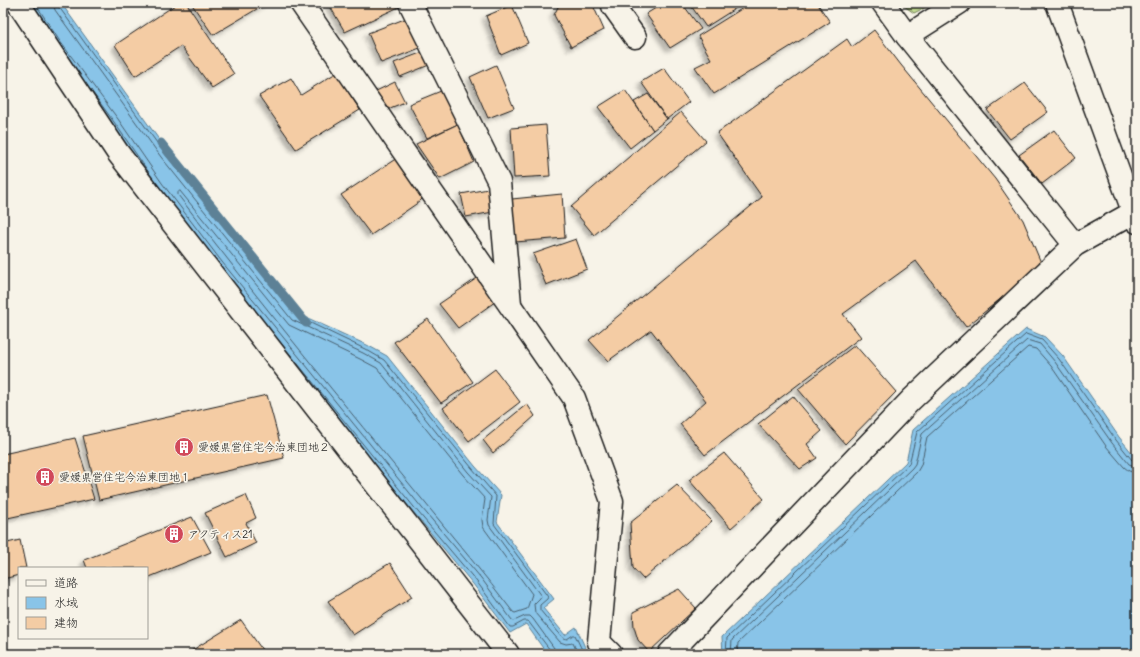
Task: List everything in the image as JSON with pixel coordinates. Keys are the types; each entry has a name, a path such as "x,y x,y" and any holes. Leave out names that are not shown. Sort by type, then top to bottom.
{"street":[{"path":"18,3 118,152 508,654"},
{"path":"301,3 574,398 612,501 599,642 610,654"},
{"path":"410,3 500,182 510,305"},
{"path":"618,3 613,6 635,38"},
{"path":"884,3 907,36 1075,245"},
{"path":"907,36 959,3"},
{"path":"669,654 911,400 1075,245 1136,216 1057,3"}],"green space":[{"path":"900,3 934,3 914,13"}],"water":[{"path":"24,3 61,3 168,152 299,314 367,345 387,356 475,466 501,495 497,522 554,599 543,608 565,635 576,627 588,654 547,654 526,624 510,633 473,584 317,394 154,188"},
{"path":"1026,329 1045,337 1063,356 1119,437 1137,459 1137,654 723,654 722,637 906,462 913,430"}],"building":[{"path":"178,3 186,3 234,74 212,88 181,46 135,76 115,45"},
{"path":"191,3 267,3 213,35"},
{"path":"328,3 397,3 399,7 345,32"},
{"path":"560,3 592,3 604,30 571,47 554,15"},
{"path":"664,3 682,3 701,29 670,48 646,14"},
{"path":"689,3 744,3 706,27"},
{"path":"751,3 817,3 830,22 714,94 695,67 711,59 698,36"},
{"path":"512,5 528,43 501,55 486,16"},
{"path":"407,18 420,48 381,63 368,33"},
{"path":"874,30 995,179 1023,220 1042,265 966,327 916,261 843,314 861,337 705,455 680,424 706,401 651,330 608,361 589,340 762,197 717,133 847,39 852,47"},
{"path":"423,52 429,65 400,77 394,63"},
{"path":"496,65 514,108 488,118 470,77"},
{"path":"664,68 689,102 667,119 641,82"},
{"path":"336,73 360,110 296,149 259,96 291,78 301,95"},
{"path":"395,82 405,102 385,110 374,92"},
{"path":"1025,83 1048,112 1010,139 987,110"},
{"path":"625,90 653,130 630,148 598,107"},
{"path":"441,91 458,124 427,138 409,104"},
{"path":"648,94 667,119 653,130 634,102"},
{"path":"681,112 706,141 594,235 571,207"},
{"path":"458,124 474,162 440,179 416,144"},
{"path":"546,125 550,176 514,178 511,128"},
{"path":"1054,130 1076,158 1042,184 1019,155"},
{"path":"400,156 425,196 419,202 371,235 341,195"},
{"path":"488,189 493,212 466,217 461,194"},
{"path":"562,194 565,238 515,242 512,199"},
{"path":"576,239 587,269 546,285 533,254"},
{"path":"483,274 499,299 458,328 439,304"},
{"path":"428,319 473,382 441,403 394,342"},
{"path":"855,345 896,392 845,444 798,389"},
{"path":"495,369 520,402 469,441 443,408"},
{"name":"愛媛県営住宅今治東団地２","path":"267,395 284,458 99,500 83,436"},
{"path":"793,396 822,431 807,444 817,458 800,469 758,424"},
{"path":"527,404 535,416 493,453 483,440"},
{"name":"愛媛県営住宅今治東団地１","path":"75,438 94,499 3,519 3,454"},
{"path":"724,453 764,499 731,528 689,480"},
{"path":"677,485 712,521 643,579 633,568 630,523"},
{"path":"246,495 256,518 246,523 256,543 227,557 205,513"},
{"name":"アクティス21","path":"192,517 211,552 148,578 148,567 87,567 84,560"},
{"path":"20,540 26,567 18,567 18,575 3,579 3,544"},
{"path":"390,563 412,597 353,635 328,601"},
{"path":"679,589 696,608 649,652 638,640 634,627 633,612"},
{"path":"241,620 265,654 186,654"}],"waterway":[{"path":"161,143 306,323"}],"place":[{"name":"愛媛県営住宅今治東団地２","path":"184,447"},
{"name":"愛媛県営住宅今治東団地１","path":"45,477"},
{"name":"アクティス21","path":"174,534"}]}
